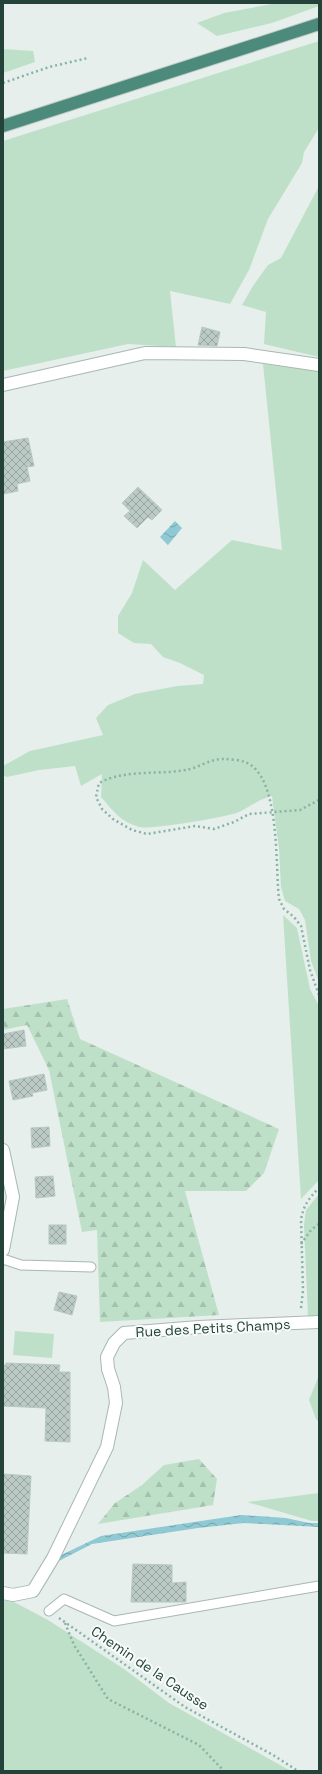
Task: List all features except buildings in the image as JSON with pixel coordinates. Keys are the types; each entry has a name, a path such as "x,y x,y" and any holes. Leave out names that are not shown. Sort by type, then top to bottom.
{"highway":[{"path":"3,126 319,24"}],"street":[{"path":"3,385 144,353 244,354 319,365"},
{"path":"3,1150 13,1197 3,1250"},
{"name":"Rue des Petits Champs","path":"8,1594 33,1591 40,1581 53,1558 107,1447 116,1403 114,1387 108,1369 107,1357 114,1343 124,1333 199,1327 319,1322"}],"lane":[{"path":"3,1259 22,1265 91,1267"},
{"path":"49,1611 64,1599 114,1621 319,1586"}],"path":[{"path":"3,83 49,67 88,58"},
{"path":"319,800 300,810 273,812 249,814 234,822 214,829 195,826 147,834 132,830 113,819 102,809 96,796 99,783 112,777 162,774 187,770 223,758 246,762 258,772 267,788 273,812 279,899 284,909 302,926 310,970 319,995"},
{"path":"300,1323 303,1290 301,1244 302,1211 308,1199 319,1188"},
{"path":"301,1244 311,1230 319,1224"},
{"name":"Chemin de la Causse","path":"49,1611 185,1707 273,1755 298,1771"},
{"path":"65,1622 74,1645 108,1699 199,1745 224,1771"}],"green space":[{"path":"277,3 319,3 319,6 272,23 217,36 197,23 224,13"},
{"path":"319,41 319,128 304,152 302,163 268,219 249,270 230,304 170,291 176,347 128,344 3,371 3,141"},
{"path":"3,49 33,51 35,62 3,73"},
{"path":"319,186 319,357 264,344 266,312 242,305 268,265 281,258"},
{"path":"263,364 319,371 319,982 311,961 305,920 299,909 285,901 281,887 279,849 272,796 232,814 173,825 139,827 122,819 101,797 102,774 81,786 75,766 39,770 7,777 3,775 3,766 30,751 103,735 96,718 108,705 135,694 177,686 203,684 204,675 180,663 163,657 151,644 134,643 118,633 118,616 132,593 143,560 175,590 232,540 282,550"},
{"path":"283,915 297,928 310,989 319,1006 319,1180 301,1199"},
{"path":"67,999 80,1039 279,1129 264,1173 246,1191 185,1191 219,1315 100,1322 97,1230 82,1232 49,1070 27,1025 3,1030 3,1009"},
{"path":"319,1194 319,1315 308,1317 304,1225 306,1210"},
{"path":"15,1331 54,1334 52,1358 13,1355"},
{"path":"319,1375 319,1422 316,1419 309,1400"},
{"path":"199,1459 217,1479 213,1505 98,1524 115,1503 142,1485 164,1465"},
{"path":"319,1493 319,1521 312,1521 247,1502"},
{"path":"3,1600 16,1603 48,1620 124,1669 169,1703 291,1771 3,1771"}],"water":[{"path":"175,521 182,528 168,545 160,537"},
{"path":"241,1515 286,1518 309,1523 319,1523 319,1527 244,1523 198,1528 92,1544 53,1564 57,1557 101,1536"}]}
